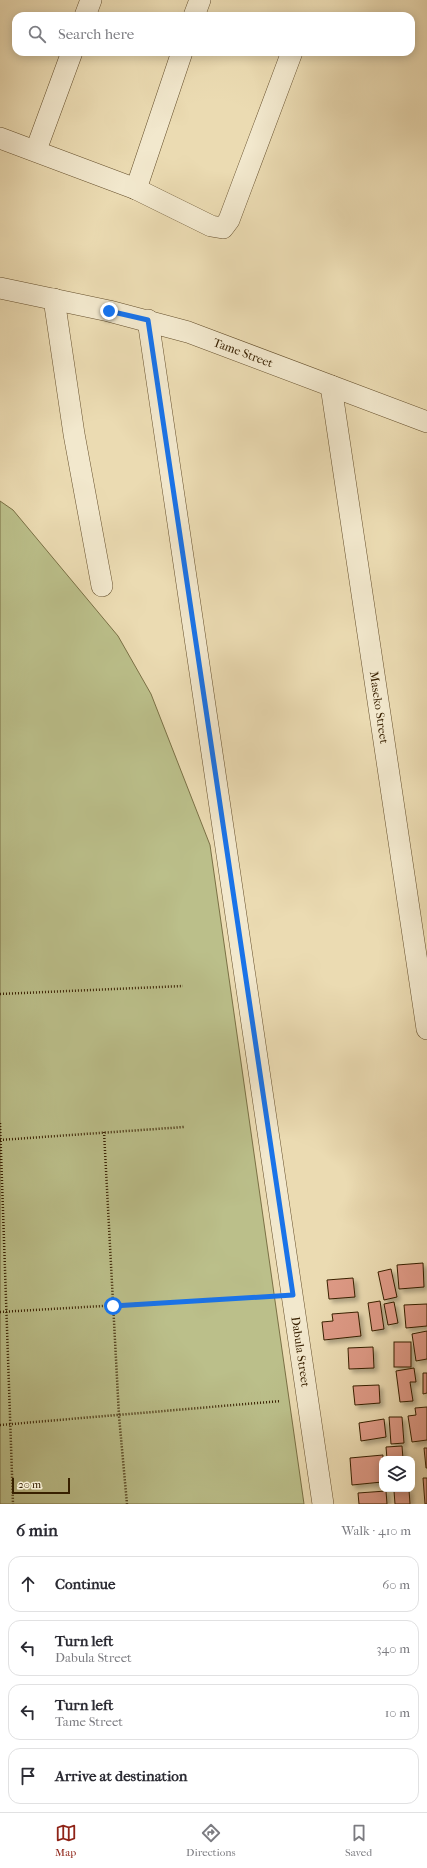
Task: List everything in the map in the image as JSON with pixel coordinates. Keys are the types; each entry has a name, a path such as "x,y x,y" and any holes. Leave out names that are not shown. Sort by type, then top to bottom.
{"street":[{"path":"86,12 91,0"},
{"path":"196,12 200,0"},
{"path":"36,150 71,56"},
{"path":"136,189 181,56"},
{"path":"0,138 36,150 136,189 211,226 218,228 226,225 290,56"},
{"name":"Tame Street","path":"0,288 148,320 188,332 427,422"},
{"path":"54,299 74,434 102,586"},
{"name":"Dabula Street","path":"148,320 323,1504"},
{"name":"Maseko Street","path":"331,386 427,1030"}],"path":[{"path":"0,994 183,986"},
{"path":"0,1123 13,1504"},
{"path":"0,1140 104,1132 184,1128"},
{"path":"104,1132 113,1306 127,1504"},
{"path":"0,1312 293,1295"},
{"path":"0,1425 120,1416 281,1401"}],"green space":[{"path":"0,501 13,510 118,636 151,694 210,845 304,1504 0,1504"}],"building":[{"path":"423,1263 424,1287 399,1289 397,1265"},
{"path":"391,1269 397,1297 384,1300 378,1272"},
{"path":"353,1278 355,1297 329,1299 327,1280"},
{"path":"380,1301 384,1329 372,1331 368,1303"},
{"path":"394,1302 398,1323 388,1325 384,1304"},
{"path":"427,1304 427,1326 406,1328 404,1305"},
{"path":"358,1312 361,1336 324,1340 322,1322 333,1321 332,1314"},
{"path":"427,1331 427,1359 416,1361 412,1334"},
{"path":"394,1342 411,1342 411,1367 394,1367"},
{"path":"373,1347 374,1368 349,1369 348,1348"},
{"path":"414,1368 416,1382 410,1382 413,1401 400,1402 396,1371"},
{"path":"423,1373 427,1373 427,1393 423,1394"},
{"path":"379,1385 380,1403 355,1405 353,1386"},
{"path":"427,1407 427,1440 412,1442 408,1416 416,1415 415,1408"},
{"path":"389,1417 402,1417 404,1443 391,1444"},
{"path":"384,1419 386,1437 361,1441 359,1423"},
{"path":"402,1446 403,1456 387,1456 386,1447"},
{"path":"424,1448 427,1448 427,1468 426,1468"},
{"path":"383,1455 379,1456 379,1482 352,1485 350,1458"},
{"path":"423,1478 427,1478 427,1504 425,1504"},
{"path":"386,1492 387,1504 359,1504 358,1493"},
{"path":"394,1492 409,1492 410,1504 395,1504"}],"route":[{"path":"109,311 148,320 293,1295 113,1306"}]}
